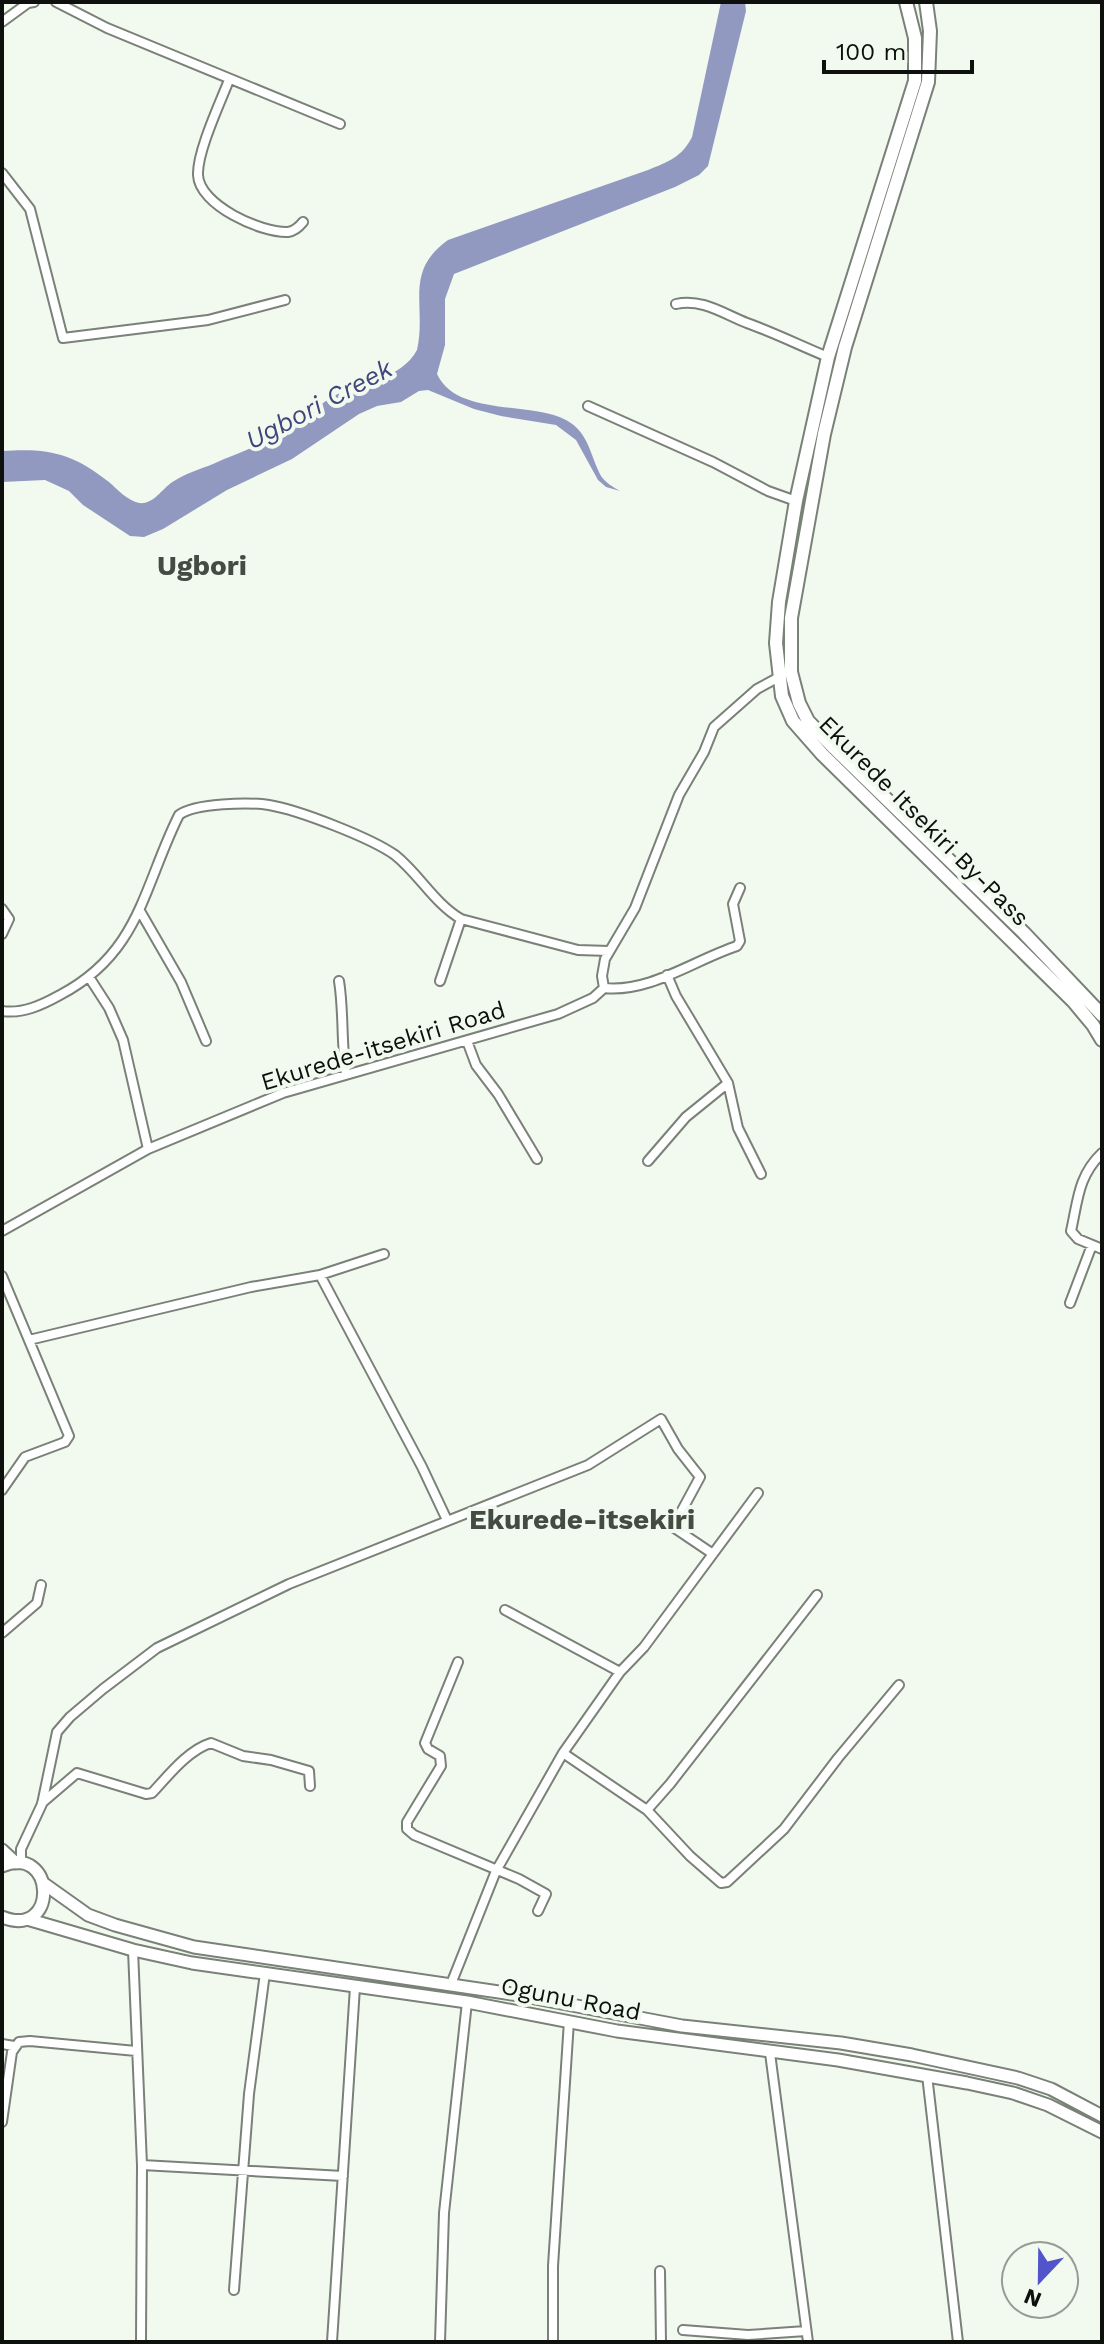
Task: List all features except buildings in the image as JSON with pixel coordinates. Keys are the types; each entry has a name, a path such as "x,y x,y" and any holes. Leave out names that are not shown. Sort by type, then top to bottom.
{"main road":[{"name":"Ekurede Itsekiri By-Pass","path":"906,2 915,38 915,81 828,357 796,501 779,602 776,643 778,677 793,721 822,754 1073,1001 1102,1040"},
{"name":"Ekurede Itsekiri By-Pass","path":"926,2 930,31 928,82 856,308 824,434 791,618 791,672 799,703 808,721 1024,933 1102,1015"},
{"name":"Ogunu Road","path":"2,1850 35,1870 43,1883 88,1915 194,1947 451,1984 638,2019 841,2043 970,2066 1051,2089 1102,2116"},
{"path":"2,1866 19,1863"},
{"path":"5,1920 27,1919 40,1908 44,1900 43,1883"},
{"name":"Ogunu Road","path":"27,1919 133,1950 192,1963 467,2002 617,2031 927,2075 1013,2093 1048,2105 1102,2132"},
{"path":"401,1993 402,1978"}],"street":[{"path":"2,22 28,2 34,2"},
{"path":"56,2 107,28 340,124"},
{"path":"229,80 200,160 198,177 202,189 211,202 225,212 269,229 287,232 296,230 303,222"},
{"path":"2,173 30,209 63,338 208,320 285,300"},
{"path":"676,304 697,303 714,308 828,357"},
{"path":"588,406 768,491 796,501"},
{"path":"740,888 733,904 740,941 737,946 623,990 604,988 603,966 609,951 635,908 679,795 704,752 714,727 757,689 791,672"},
{"path":"2,1011 38,1007 89,977 121,945 140,911 179,815 203,807 268,805 379,845 403,862 450,913 461,919 578,950 609,951"},
{"path":"2,909 9,919 2,934"},
{"path":"140,911 181,982 206,1041"},
{"path":"440,981 461,919"},
{"path":"667,975 676,996 728,1083 738,1128 761,1174"},
{"path":"89,977 109,1008 123,1040 148,1149"},
{"path":"339,981 346,1074"},
{"name":"Ekurede-itsekiri Road","path":"2,1231 148,1149 283,1093 558,1014 593,998 604,988"},
{"path":"467,1041 476,1065 498,1094 537,1159"},
{"path":"648,1161 686,1117 728,1083"},
{"path":"1102,1153 1088,1166 1071,1231 1078,1239 1102,1249"},
{"path":"1070,1303 1092,1245"},
{"path":"29,1340 251,1287 320,1275 384,1254"},
{"path":"320,1275 383,1391 447,1520"},
{"path":"2,1276 69,1436 65,1442 25,1457 2,1490"},
{"path":"19,1863 21,1849 42,1804 57,1732 70,1717 157,1648 289,1584 588,1465 661,1419 678,1449 700,1477 673,1527 713,1554"},
{"path":"451,1984 496,1871 563,1753 620,1672 644,1647 758,1493"},
{"path":"2,1633 37,1603 41,1585"},
{"path":"647,1810 817,1595"},
{"path":"505,1610 620,1672"},
{"path":"458,1662 425,1743 428,1749 440,1756 441,1766 407,1822 407,1829 414,1835 519,1879 546,1894 538,1911"},
{"path":"563,1753 647,1810 713,1879 727,1882 784,1829 899,1685"},
{"path":"42,1804 77,1773 146,1794 152,1793 188,1758 211,1743 243,1756 309,1771 310,1786"},
{"path":"133,1950 142,2165 141,2342"},
{"path":"234,2290 249,2094 265,1973"},
{"path":"332,2342 355,1987"},
{"path":"440,2342 444,2213 467,2002"},
{"path":"553,2342 553,2250 569,2021"},
{"path":"2,2122 14,2046 19,2042 136,2051"},
{"path":"2,2044 14,2046"},
{"path":"770,2053 808,2342"},
{"path":"927,2075 958,2342"},
{"path":"142,2165 343,2176"},
{"path":"660,2271 661,2342"},
{"path":"683,2330 748,2335 806,2331"}],"water":[{"path":"721,2 745,2 746,11 708,166 699,175 675,187 454,274 445,299 445,345 437,374 447,388 477,402 551,414 566,420 580,431 601,476 620,491 606,487 598,480 576,440 556,425 474,409 428,390 419,391 401,402 377,406 359,414 292,459 227,490 163,529 144,537 130,536 83,505 69,491 45,480 2,482 2,451 47,452 83,464 131,500 144,503 183,476 274,437 334,396 401,368 417,350 421,277 434,252 448,240 648,170 684,149 692,137"}],"district":[{"name":"Ugbori","path":"202,565"},
{"name":"Ekurede-itsekiri","path":"582,1519"}],"water label":[{"name":"Ugbori Creek","path":"319,404"}]}
